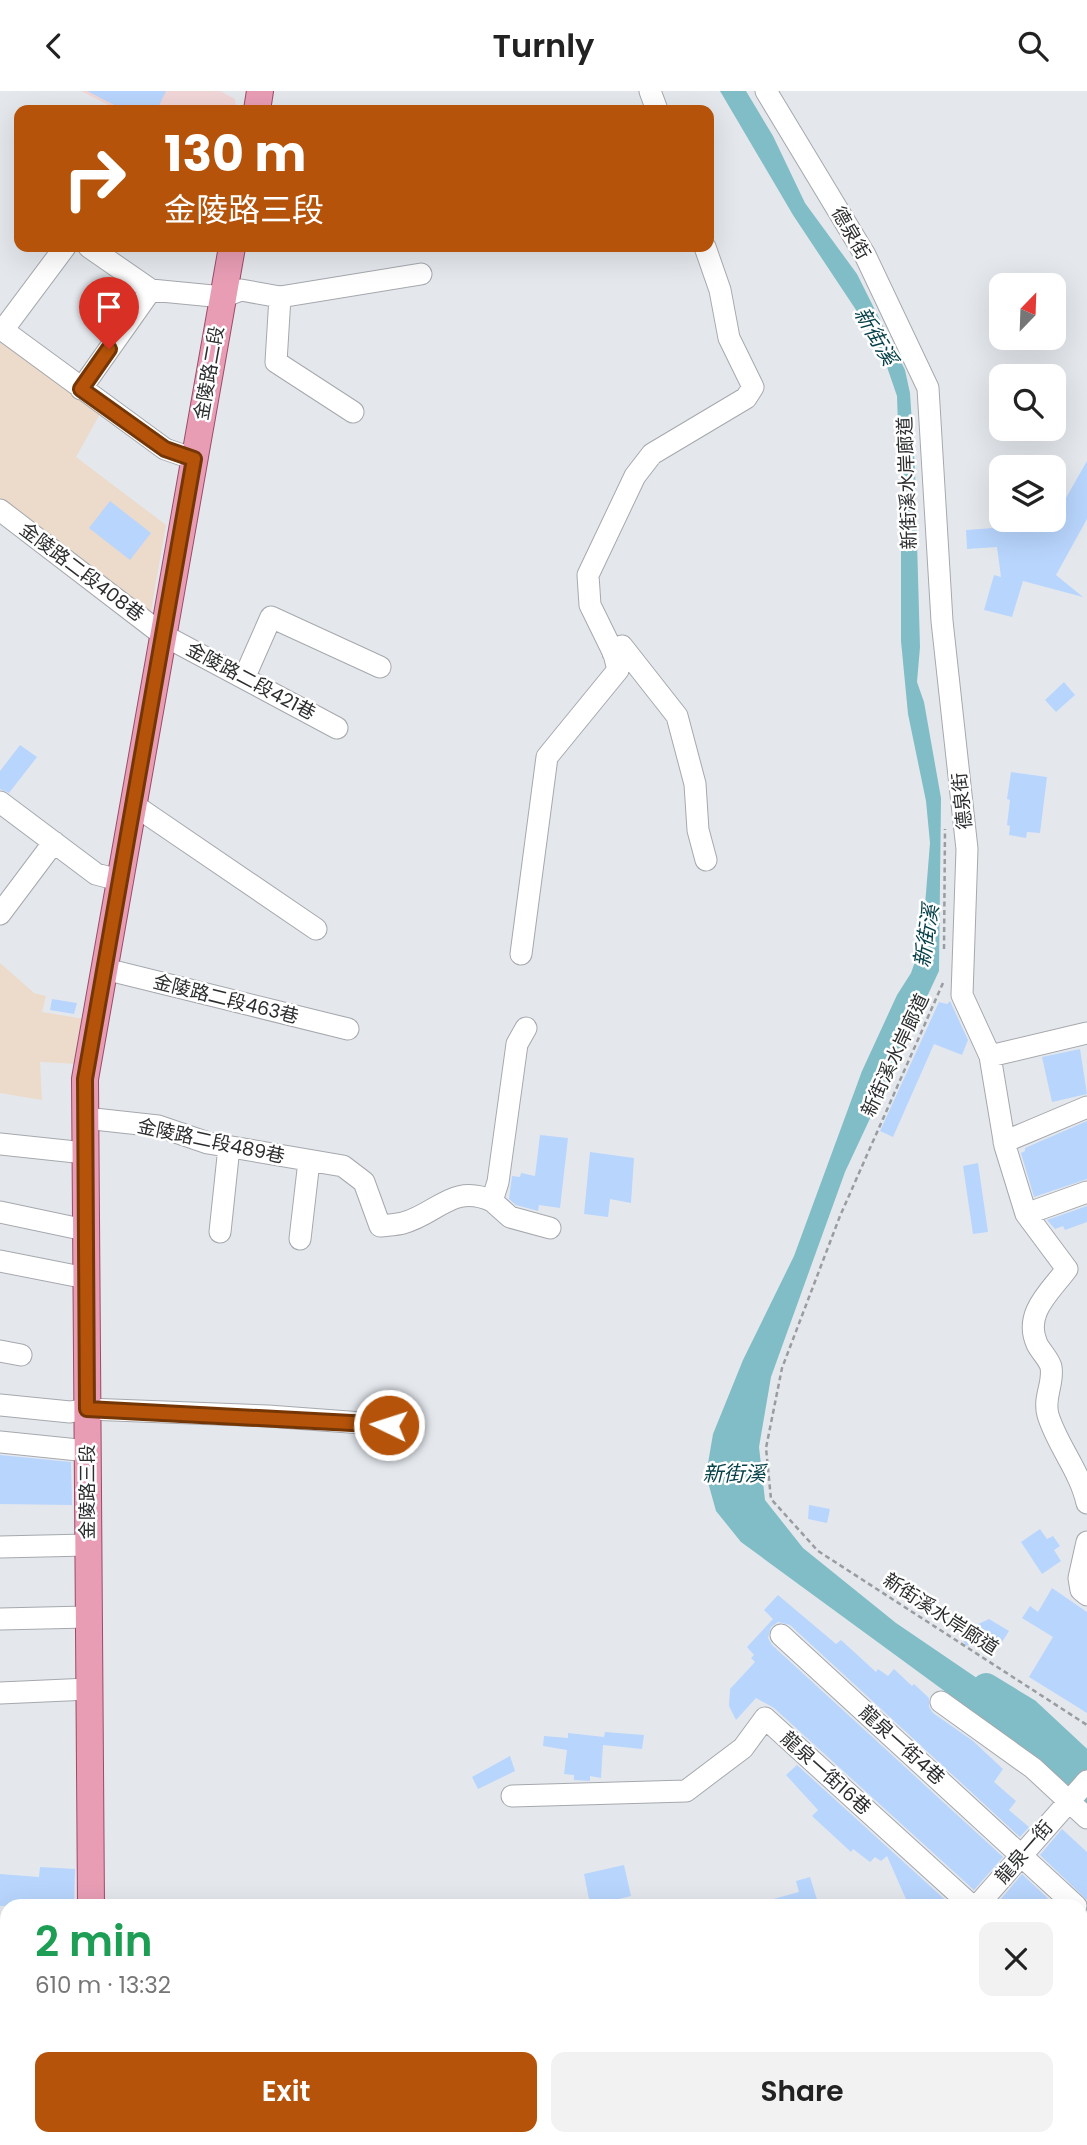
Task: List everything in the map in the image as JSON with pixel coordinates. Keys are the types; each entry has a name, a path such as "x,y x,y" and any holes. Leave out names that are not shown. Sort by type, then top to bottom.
{"main road":[{"name":"金陵路二段","path":"85,1079 231,252"},
{"name":"金陵路三段","path":"85,1079 91,1899"}],"street":[{"name":"德泉街","path":"766,91 865,254 928,389 942,621 967,849 962,995 990,1056 1004,1142 1026,1214 1077,1266 1037,1305 1034,1328 1036,1342 1051,1365 1051,1382 1045,1398 1048,1416 1070,1459 1087,1503"},
{"path":"61,252 1,329 165,449 194,459"},
{"path":"96,252 151,290 223,297 241,290 280,297 421,274"},
{"path":"521,954 547,757 618,670 613,653 590,605 588,575 635,476 652,454 746,398 753,387 729,338 720,290 707,252"},
{"path":"81,389 151,290"},
{"path":"280,297 276,362 353,412"},
{"name":"金陵路二段408巷","path":"0,510 163,635"},
{"path":"245,676 271,617 380,667"},
{"name":"金陵路二段421巷","path":"163,635 245,676 337,728"},
{"path":"613,653 622,646 677,716 695,784 698,830 706,860"},
{"path":"0,802 96,874 122,881"},
{"path":"134,805 316,929"},
{"path":"0,914 54,842"},
{"name":"金陵路二段463巷","path":"105,969 348,1029"},
{"path":"526,1028 517,1044 498,1182 492,1201 510,1217 550,1228"},
{"path":"990,1056 1087,1033"},
{"path":"1004,1142 1087,1107"},
{"name":"金陵路二段489巷","path":"85,1118 158,1126 229,1147 343,1166 364,1182 380,1226 404,1223 455,1197 477,1194 492,1201"},
{"path":"0,1144 85,1153"},
{"path":"220,1232 229,1147"},
{"path":"300,1239 309,1161"},
{"path":"1026,1214 1087,1192"},
{"path":"0,1212 85,1230"},
{"path":"0,1261 86,1278"},
{"path":"0,1405 70,1412 87,1409 389,1425"},
{"path":"0,1442 88,1451"},
{"path":"1087,1542 1079,1578 1081,1590 1087,1595"},
{"path":"0,1547 87,1545"},
{"path":"0,1619 87,1617"},
{"name":"龍泉一街4巷","path":"781,1635 1069,1899"},
{"path":"0,1693 89,1689"},
{"path":"941,1702 1032,1768 1087,1818"},
{"name":"龍泉一街16巷","path":"512,1796 686,1791 743,1748 765,1718 964,1899"},
{"name":"龍泉一街","path":"983,1899 1087,1781"}],"path":[{"path":"943,957 945,823"},
{"name":"新街溪水岸廊道","path":"943,971 943,984 845,1204 782,1368 766,1448 771,1499 818,1551 1087,1725"}],"shaded area":[{"path":"81,91 220,91 235,99 236,105 108,105"},
{"path":"0,339 101,412 76,457 166,525 150,616 0,500"},
{"path":"0,963 34,993 46,996 42,1012 84,1019 79,1064 40,1062 42,1100 0,1093"}],"water":[{"name":"新街溪","path":"720,91 746,91 773,136 805,203 857,274 905,370 910,393 915,470 920,647 917,682 924,702 941,798 939,971 845,1172 771,1377 759,1447 765,1500 803,1548 896,1623 1087,1753 1087,1807 980,1717 741,1542 716,1511 706,1475 713,1434 743,1360 794,1256 862,1071 897,995 911,973 922,942 930,843 926,801 908,714 901,641 897,396 887,367 864,322 793,215"}],"building":[{"path":"87,91 166,91 159,105 114,105"},
{"path":"1087,461 1087,519 1056,575 1083,597 1023,581 1012,617 984,610 994,575 1001,577 997,547 967,549 966,530 1066,532 1066,498"},
{"path":"110,501 151,533 130,560 89,528"},
{"path":"1064,682 1075,695 1056,712 1045,700"},
{"path":"20,745 37,757 9,793 0,789 0,771"},
{"path":"1011,772 1047,777 1040,833 1027,832 1026,838 1009,835 1010,826 1007,825 1010,800 1007,799"},
{"path":"52,999 77,1003 74,1014 50,1010"},
{"path":"950,1001 968,1040 962,1055 934,1044 893,1137 880,1131 939,1002 947,1004"},
{"path":"1080,1049 1087,1094 1052,1102 1042,1057"},
{"path":"1087,1121 1087,1179 1034,1197 1021,1153 1025,1148"},
{"path":"540,1135 568,1138 560,1208 539,1205 538,1211 516,1205 509,1199 512,1176 520,1177 521,1173 535,1176"},
{"path":"590,1152 634,1158 631,1203 610,1199 608,1217 584,1214"},
{"path":"978,1163 988,1232 973,1234 963,1166"},
{"path":"1087,1206 1087,1222 1065,1230 1063,1226 1055,1229 1047,1220"},
{"path":"0,1455 71,1462 72,1505 0,1504"},
{"path":"809,1505 830,1509 827,1523 808,1519"},
{"path":"1040,1529 1047,1539 1053,1536 1060,1546 1054,1550 1061,1561 1042,1574 1021,1542"},
{"path":"1052,1588 1087,1612 1087,1713 1029,1677 1053,1637 1022,1618 1030,1606 1038,1612"},
{"path":"778,1595 836,1644 841,1640 876,1672 878,1669 888,1676 894,1669 912,1686 914,1684 929,1698 929,1707 933,1713 973,1741 1003,1769 994,1782 1016,1801 1009,1810 1029,1827 1020,1837 790,1625 778,1622 771,1627 768,1638 772,1645 1003,1857 974,1890 774,1708 756,1698 736,1720 729,1706 730,1689 755,1662 751,1658 754,1655 747,1647 773,1619 764,1610"},
{"path":"989,1619 1009,1631 1002,1642 993,1637 966,1646 959,1633"},
{"path":"605,1732 644,1735 642,1749 603,1745 601,1778 590,1776 590,1781 574,1780 574,1775 564,1774 567,1750 543,1746 544,1736 568,1738 568,1733 604,1737"},
{"path":"510,1756 515,1771 478,1789 472,1777"},
{"path":"797,1765 944,1899 906,1899 887,1856 881,1861 875,1857 870,1862 853,1849 851,1852 812,1816 818,1810 786,1775"},
{"path":"1062,1829 1087,1852 1087,1899 1086,1899 1040,1855"},
{"path":"624,1865 631,1896 619,1899 589,1899 584,1874"},
{"path":"40,1867 75,1869 74,1899 0,1899 0,1874 39,1877"},
{"path":"1022,1874 1049,1899 1001,1899"},
{"path":"810,1877 817,1899 773,1899 799,1892 796,1881"}],"waterway":[{"name":"新街溪","path":"986,1687 1027,1712 1087,1768"}],"route":[{"path":"109,349 81,389 165,449 194,459 122,881 85,1079 87,1409 268,1416 389,1425"}]}
